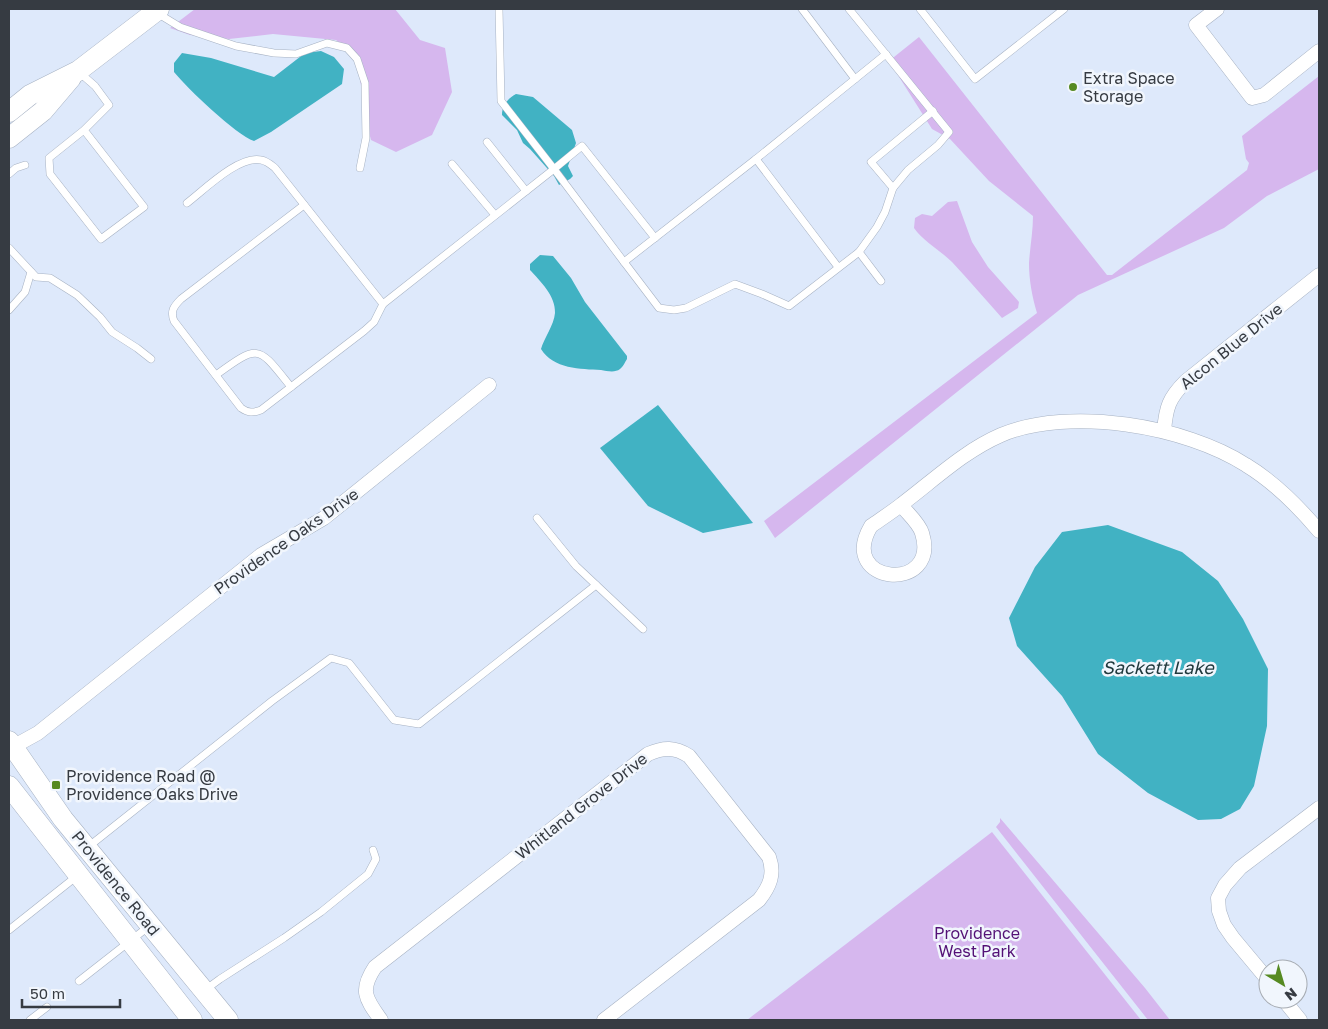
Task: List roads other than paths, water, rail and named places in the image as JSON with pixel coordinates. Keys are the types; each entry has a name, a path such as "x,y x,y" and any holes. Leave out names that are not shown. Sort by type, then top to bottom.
{"main road":[{"path":"9,112 30,95 78,71 157,10"},
{"path":"9,138 43,111 78,71"},
{"name":"Providence Road","path":"10,746 63,819 228,1020"},
{"name":"Providence Road","path":"9,786 192,1020"}],"street":[{"path":"1217,9 1196,25 1252,98 1264,94 1319,52"},
{"name":"Alcon Blue Drive","path":"1164,431 1166,408 1174,393 1186,381 1319,275"},
{"name":"Providence Oaks Drive","path":"10,746 38,733 261,555 324,518 489,385"},
{"path":"901,505 918,525 924,544 922,556 917,565 900,576 874,569 869,563 864,552 864,543 871,526 978,447 1024,426 1067,421 1095,421 1164,431 1223,452 1246,465 1284,494 1319,531"},
{"name":"Whitland Grove Drive","path":"381,1020 368,1003 365,994 369,976 375,967 648,754 658,749 680,750 689,756 769,856 773,867 772,879 767,890 759,900 604,1020"},
{"path":"1258,968 1224,925 1218,911 1218,898 1225,885 1240,868 1319,808"},
{"path":"1291,1009 1300,1020"}],"lane":[{"path":"499,9 501,101 659,308 674,310 686,308 735,284 789,306 858,252 877,227 885,212 893,188 908,170 938,145 949,132 849,9"},
{"path":"802,9 855,79"},
{"path":"920,9 975,79 1064,9"},
{"path":"157,10 180,26 236,46 274,53 296,54 327,43 347,48 357,59 365,83 366,138 360,168"},
{"path":"624,262 886,54"},
{"path":"78,71 95,86 109,106 84,130 49,158 50,174 101,239 144,207 84,130"},
{"path":"893,188 871,162 932,111"},
{"path":"487,142 526,191"},
{"path":"304,204 181,299 172,309 174,321 246,412 261,410 369,327 374,322 383,304 582,146 655,238"},
{"path":"756,158 838,267"},
{"path":"188,203 231,168 244,161 262,160 274,168 383,304"},
{"path":"452,164 495,215"},
{"path":"9,174 16,168 25,165"},
{"path":"9,248 36,277 50,278 78,295 112,332 151,359"},
{"path":"858,252 881,281"},
{"path":"9,310 25,292 31,272"},
{"path":"216,375 249,353 256,353 270,361 291,387"},
{"path":"538,518 576,566 643,629"},
{"path":"87,847 272,701 331,658 349,663 394,720 419,724 596,585"},
{"path":"205,991 321,912 368,874 376,859 373,850"},
{"path":"9,930 78,875"},
{"path":"79,981 150,925"},
{"path":"30,1020 47,1007"}],"water":[{"path":"321,51 334,57 344,69 342,84 271,132 254,141 224,121 189,89 174,72 174,63 182,53 211,58 274,77 305,53"},
{"path":"516,94 533,97 572,130 576,143 568,166 573,176 570,179 559,185 554,176 523,143 517,130 502,115 506,103"},
{"path":"540,255 553,256 571,278 585,302 627,356 620,369 611,371 568,367 553,361 541,349 553,322 555,307 543,284 530,270 530,264"},
{"path":"658,405 753,523 703,533 648,506 600,448"},
{"name":"Sackett Lake","path":"1108,525 1182,552 1218,581 1243,619 1268,669 1267,726 1254,786 1240,809 1221,819 1198,820 1148,793 1098,754 1062,696 1017,646 1009,618 1035,567 1062,532"}],"place":[{"name":"Extra Space Storage","path":"1073,87"},
{"name":"Providence Road @ Providence Oaks Drive","path":"56,785"}],"park label":[{"name":"Providence West Park","path":"977,942"}]}
